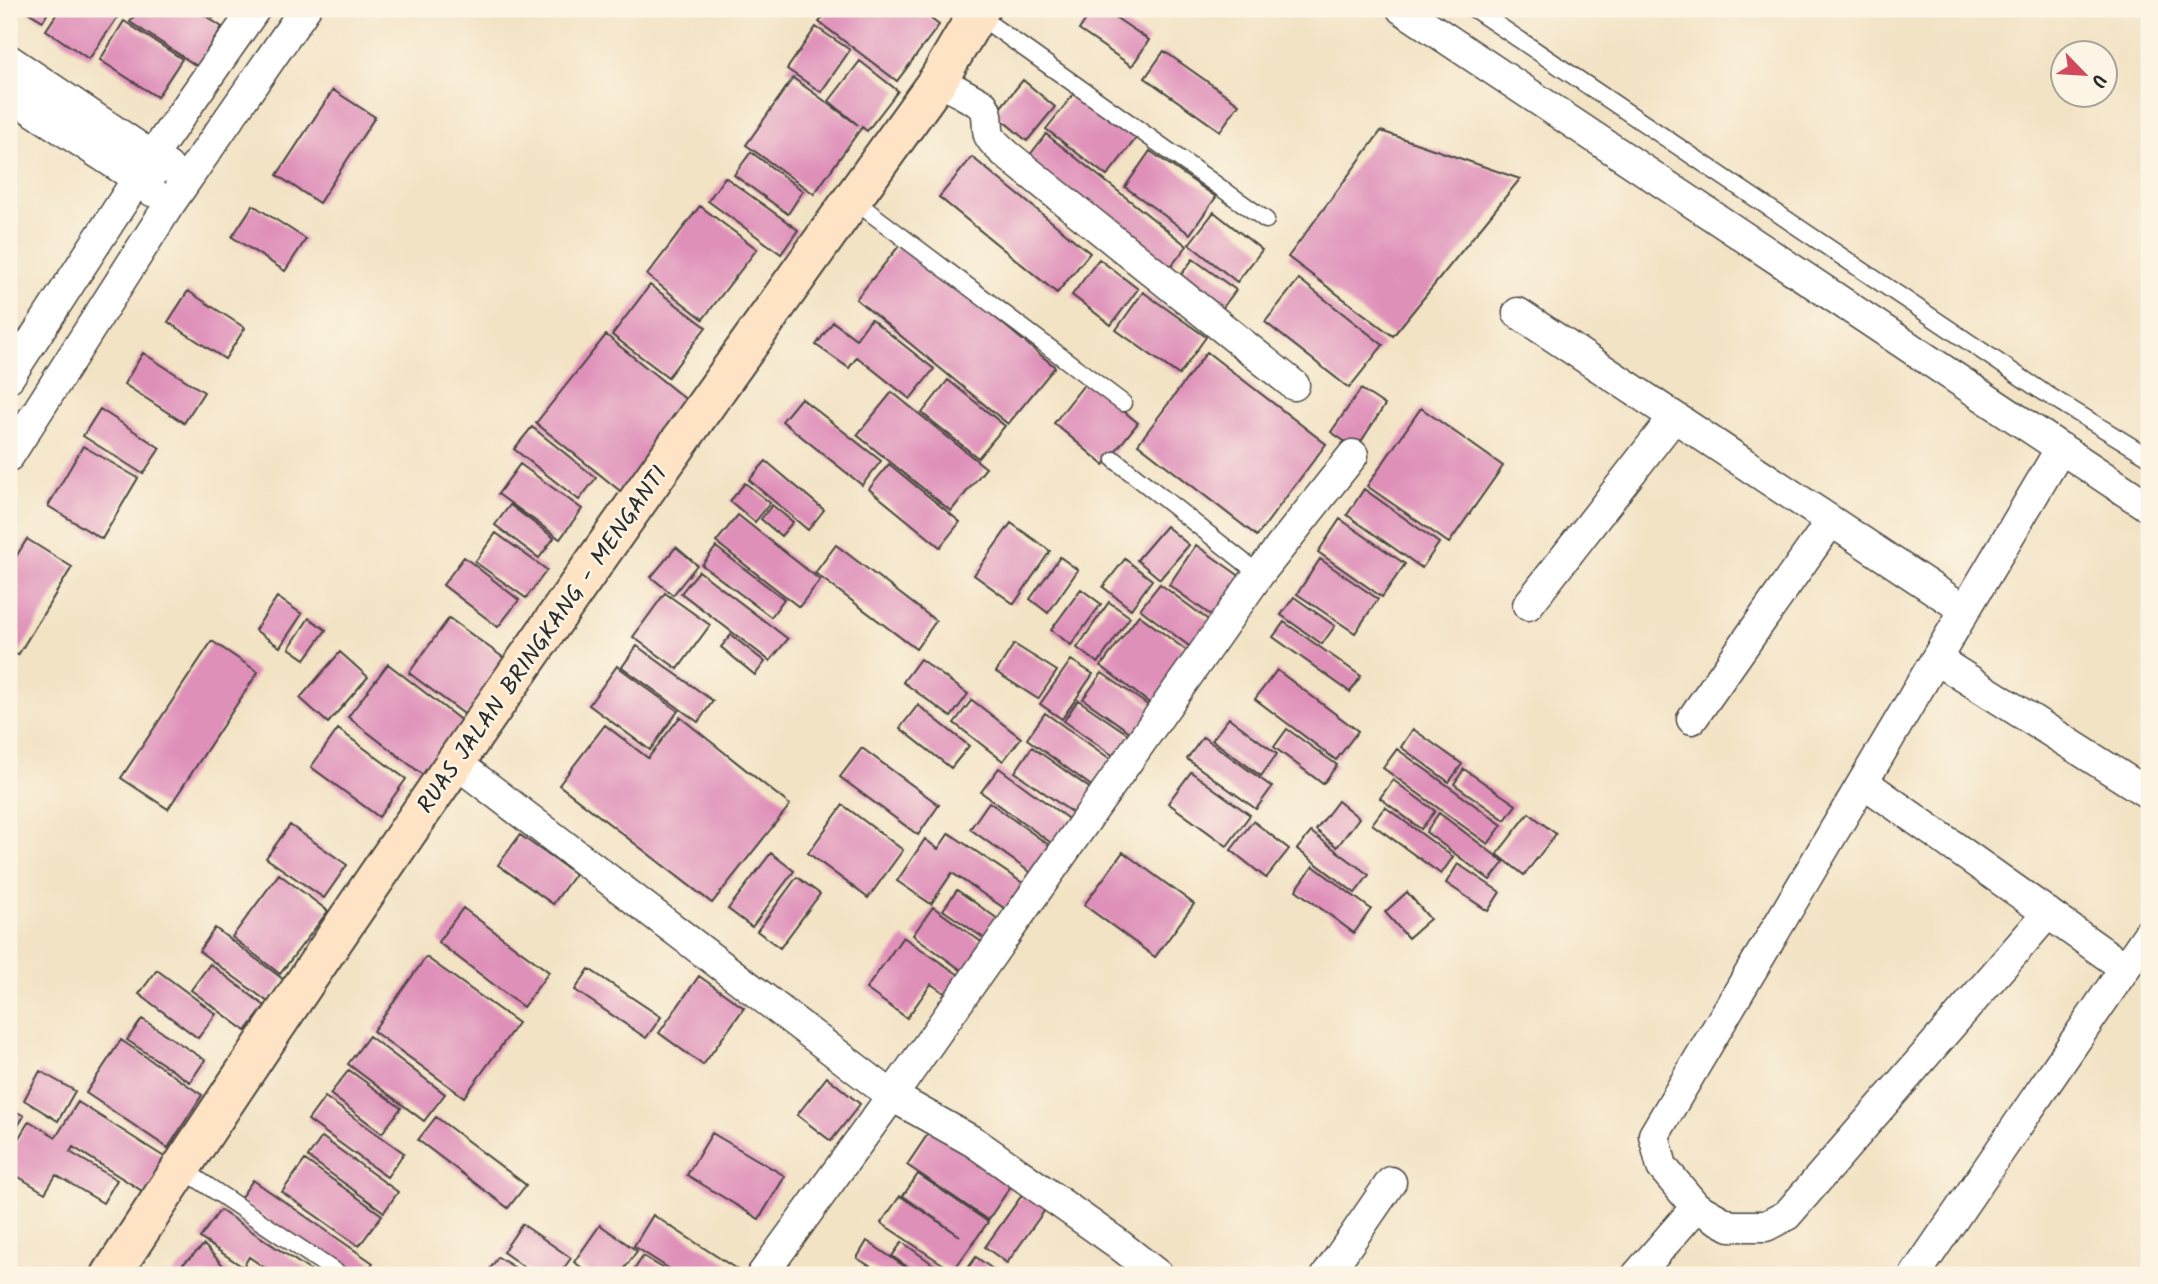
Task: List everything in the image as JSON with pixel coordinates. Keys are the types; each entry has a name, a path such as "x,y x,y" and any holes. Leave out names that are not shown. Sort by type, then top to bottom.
{"main road":[{"name":"RUAS JALAN BRINGKANG - MENGANTI","path":"111,1275 456,762 938,80 978,12"}],"street":[{"path":"9,377 146,167 255,9"},
{"path":"9,456 169,205 305,9"},
{"path":"1402,9 2149,508"},
{"path":"9,60 146,167 169,205"},
{"path":"938,80 983,105 987,111 988,133 1006,154 1294,385"},
{"path":"9,95 146,167 186,181"},
{"path":"1518,313 1965,610"},
{"path":"1528,605 1674,417"},
{"path":"2048,914 1787,1215 1766,1226 1730,1226 1696,1206 1662,1167 1654,1135 2061,448"},
{"path":"762,1275 892,1096 1259,574 1353,454"},
{"path":"1692,719 1831,521"},
{"path":"1936,659 2149,794"},
{"path":"456,762 892,1096 974,1142 1158,1275"},
{"path":"1864,782 2125,968"},
{"path":"1914,1275 2149,933"},
{"path":"1328,1275 1391,1182"},
{"path":"1637,1275 1696,1206"}],"lane":[{"path":"1474,9 2040,390 2149,457"},
{"path":"978,12 1266,220"},
{"path":"852,199 1123,404"},
{"path":"1115,460 1259,574"},
{"path":"181,1168 340,1275"}],"building":[{"path":"23,9 50,9 43,21"},
{"path":"60,9 123,9 89,59 46,30"},
{"path":"139,9 195,9 222,27 197,66 130,22"},
{"path":"199,9 219,9 213,18"},
{"path":"830,9 918,9 939,25 897,81 819,22"},
{"path":"1093,9 1103,9 1149,40 1132,66 1079,30"},
{"path":"124,21 182,59 157,97 100,60"},
{"path":"816,27 850,50 821,92 787,69"},
{"path":"1164,51 1239,104 1220,131 1145,78"},
{"path":"860,61 898,91 867,131 862,127 814,194 746,145 793,78 858,125 829,101"},
{"path":"1023,80 1055,107 1027,141 995,114"},
{"path":"333,90 375,117 319,203 277,175"},
{"path":"1077,90 1137,137 1107,176 1046,129"},
{"path":"1381,131 1520,179 1393,336 1288,257"},
{"path":"1046,134 1187,246 1164,275 1023,164"},
{"path":"1150,151 1216,197 1190,234 1125,187"},
{"path":"751,152 803,191 788,214 734,175"},
{"path":"972,157 1090,253 1057,293 939,197"},
{"path":"725,177 798,230 781,254 708,201"},
{"path":"253,205 306,239 285,271 232,237"},
{"path":"700,206 757,249 703,319 647,275"},
{"path":"1214,212 1262,250 1237,282 1189,244"},
{"path":"903,241 1055,367 1008,424 856,299"},
{"path":"1099,259 1138,289 1111,325 1072,295"},
{"path":"1193,259 1236,290 1218,314 1175,283"},
{"path":"1299,279 1383,345 1349,388 1265,322"},
{"path":"650,285 706,327 668,377 612,335"},
{"path":"188,291 245,328 225,359 168,322"},
{"path":"1143,292 1206,337 1179,375 1116,330"},
{"path":"871,319 934,369 910,399 857,357 849,368 816,345 833,322 856,339"},
{"path":"606,335 694,406 624,494 536,423"},
{"path":"1207,352 1326,444 1257,536 1138,444"},
{"path":"143,353 204,392 184,423 124,384"},
{"path":"948,380 1005,426 978,458 922,413"},
{"path":"1087,381 1138,423 1104,465 1054,423"},
{"path":"1361,389 1385,405 1356,449 1331,432"},
{"path":"892,392 986,468 951,511 857,435"},
{"path":"801,398 881,461 862,485 782,421"},
{"path":"1421,408 1503,466 1449,543 1367,486"},
{"path":"100,409 160,448 143,474 83,436"},
{"path":"532,427 596,478 579,500 514,449"},
{"path":"83,446 138,478 102,539 48,506"},
{"path":"766,461 824,510 808,530 749,480"},
{"path":"520,464 582,509 560,539 498,494"},
{"path":"889,464 960,522 940,547 869,489"},
{"path":"745,483 770,503 755,522 730,501"},
{"path":"1364,489 1439,543 1422,568 1347,515"},
{"path":"510,505 554,538 539,558 495,525"},
{"path":"772,505 793,522 781,536 761,519"},
{"path":"738,515 820,580 799,607 716,542"},
{"path":"1340,519 1405,564 1382,597 1318,552"},
{"path":"1011,523 1050,551 1014,604 974,575"},
{"path":"1166,526 1189,545 1160,579 1137,560"},
{"path":"496,533 547,570 526,598 475,562"},
{"path":"27,539 72,567 18,655 9,649 9,568"},
{"path":"836,545 936,621 916,649 815,573"},
{"path":"1196,545 1248,582 1219,621 1169,585"},
{"path":"676,547 697,565 673,595 651,577"},
{"path":"716,547 784,599 771,617 702,565"},
{"path":"464,557 519,600 498,627 443,585"},
{"path":"1060,557 1078,570 1048,613 1030,599"},
{"path":"1125,559 1152,580 1131,609 1103,587"},
{"path":"1320,559 1378,599 1355,633 1297,594"},
{"path":"699,571 788,639 770,661 681,593"},
{"path":"1160,584 1215,625 1196,651 1140,609"},
{"path":"1081,589 1101,604 1071,645 1051,630"},
{"path":"665,593 710,625 678,669 633,637"},
{"path":"277,597 302,614 280,647 255,630"},
{"path":"1294,597 1335,626 1322,644 1281,615"},
{"path":"1109,602 1130,617 1098,663 1077,648"},
{"path":"1139,615 1195,657 1156,708 1101,666"},
{"path":"309,618 326,630 305,659 289,648"},
{"path":"449,618 508,661 467,716 409,673"},
{"path":"1284,622 1361,676 1350,692 1273,637"},
{"path":"731,635 765,662 755,675 721,647"},
{"path":"212,641 258,672 168,809 121,778"},
{"path":"1014,644 1057,671 1038,699 996,672"},
{"path":"637,646 713,701 698,722 622,667"},
{"path":"340,652 368,677 328,723 300,698"},
{"path":"920,659 968,694 951,717 903,682"},
{"path":"1071,660 1093,674 1062,719 1040,704"},
{"path":"388,664 467,725 427,778 348,717"},
{"path":"617,666 678,711 650,750 589,705"},
{"path":"1277,670 1358,731 1336,760 1255,699"},
{"path":"1102,673 1152,708 1134,735 1083,699"},
{"path":"972,700 1021,738 1003,761 954,723"},
{"path":"1078,700 1132,737 1118,759 1064,721"},
{"path":"918,705 969,746 951,768 900,728"},
{"path":"1045,713 1116,763 1097,790 1027,739"},
{"path":"680,717 790,805 712,903 559,785 605,725 648,758"},
{"path":"1229,718 1277,754 1261,776 1212,740"},
{"path":"338,729 406,779 379,817 311,767"},
{"path":"1287,729 1337,765 1323,784 1274,747"},
{"path":"1413,729 1462,764 1449,782 1401,747"},
{"path":"1203,737 1272,787 1256,809 1187,759"},
{"path":"1032,747 1102,797 1084,821 1015,772"},
{"path":"862,748 939,805 918,835 840,777"},
{"path":"1397,749 1502,825 1488,844 1383,768"},
{"path":"999,768 1071,821 1054,845 981,792"},
{"path":"1464,769 1516,805 1505,820 1454,784"},
{"path":"1191,772 1250,815 1227,846 1168,803"},
{"path":"1393,780 1435,811 1421,829 1380,798"},
{"path":"1338,801 1359,818 1337,847 1316,830"},
{"path":"989,802 1057,851 1038,878 970,829"},
{"path":"843,805 903,850 868,898 808,853"},
{"path":"1385,807 1453,857 1441,874 1372,824"},
{"path":"1439,813 1504,862 1490,880 1426,832"},
{"path":"1529,813 1556,834 1524,875 1497,854"},
{"path":"1253,821 1289,849 1266,878 1231,850"},
{"path":"290,825 347,865 324,898 266,858"},
{"path":"1311,832 1369,875 1355,893 1297,849"},
{"path":"949,833 1030,888 1013,914 952,873 931,904 897,881 925,839 938,849"},
{"path":"520,835 575,874 553,904 498,865"},
{"path":"1123,852 1194,904 1155,957 1084,905"},
{"path":"771,853 794,871 752,927 728,909"},
{"path":"1458,864 1500,892 1488,911 1446,883"},
{"path":"1313,866 1371,909 1354,933 1296,890"},
{"path":"279,874 328,911 280,974 232,937"},
{"path":"797,877 820,894 780,948 757,931"},
{"path":"957,890 1005,924 991,943 943,910"},
{"path":"1407,892 1430,919 1408,938 1385,912"},
{"path":"933,907 984,944 964,972 913,935"},
{"path":"463,908 549,972 523,1007 438,942"},
{"path":"215,928 284,980 268,1002 199,951"},
{"path":"903,937 965,979 952,998 931,984 907,1018 866,989"},
{"path":"426,957 518,1023 464,1097 373,1031"},
{"path":"210,964 265,1006 246,1031 191,990"},
{"path":"589,969 661,1017 646,1038 575,990"},
{"path":"157,970 216,1014 198,1038 139,994"},
{"path":"699,976 744,1008 703,1065 659,1033"},
{"path":"142,1019 205,1060 190,1082 127,1040"},
{"path":"369,1036 445,1094 424,1121 348,1064"},
{"path":"121,1040 202,1095 168,1148 86,1093"},
{"path":"349,1070 401,1108 382,1133 330,1094"},
{"path":"40,1071 75,1091 58,1121 24,1100"},
{"path":"827,1077 860,1104 831,1141 797,1115"},
{"path":"325,1097 404,1153 387,1177 308,1120"},
{"path":"78,1102 169,1160 147,1194 73,1147 70,1152 117,1180 103,1203 56,1175 45,1193 9,1171 9,1154 29,1121 56,1137"},
{"path":"9,1107 24,1116 9,1140"},
{"path":"436,1117 526,1185 508,1208 418,1140"},
{"path":"934,1125 1015,1180 988,1220 907,1165"},
{"path":"712,1133 785,1176 759,1219 687,1175"},
{"path":"322,1137 398,1192 384,1212 308,1157"},
{"path":"305,1160 382,1215 359,1246 282,1192"},
{"path":"918,1174 988,1222 953,1271 881,1223 900,1196 960,1236 903,1196"},
{"path":"253,1180 373,1263 364,1275 348,1275 239,1200"},
{"path":"1025,1191 1047,1207 1007,1263 985,1247"},
{"path":"220,1210 317,1275 275,1275 249,1257 243,1267 200,1238"},
{"path":"653,1215 741,1272 739,1275 679,1275 634,1246"},
{"path":"522,1224 571,1258 559,1275 535,1275 503,1252"},
{"path":"600,1225 637,1251 620,1275 592,1275 574,1262"},
{"path":"867,1241 917,1275 884,1275 857,1258"},
{"path":"902,1242 948,1275 919,1275 892,1256"},
{"path":"204,1245 232,1275 171,1275"},
{"path":"643,1256 674,1275 631,1275"},
{"path":"498,1257 526,1275 486,1275"},
{"path":"976,1257 1001,1275 963,1275"},
{"path":"254,1268 265,1275 249,1275"}]}
